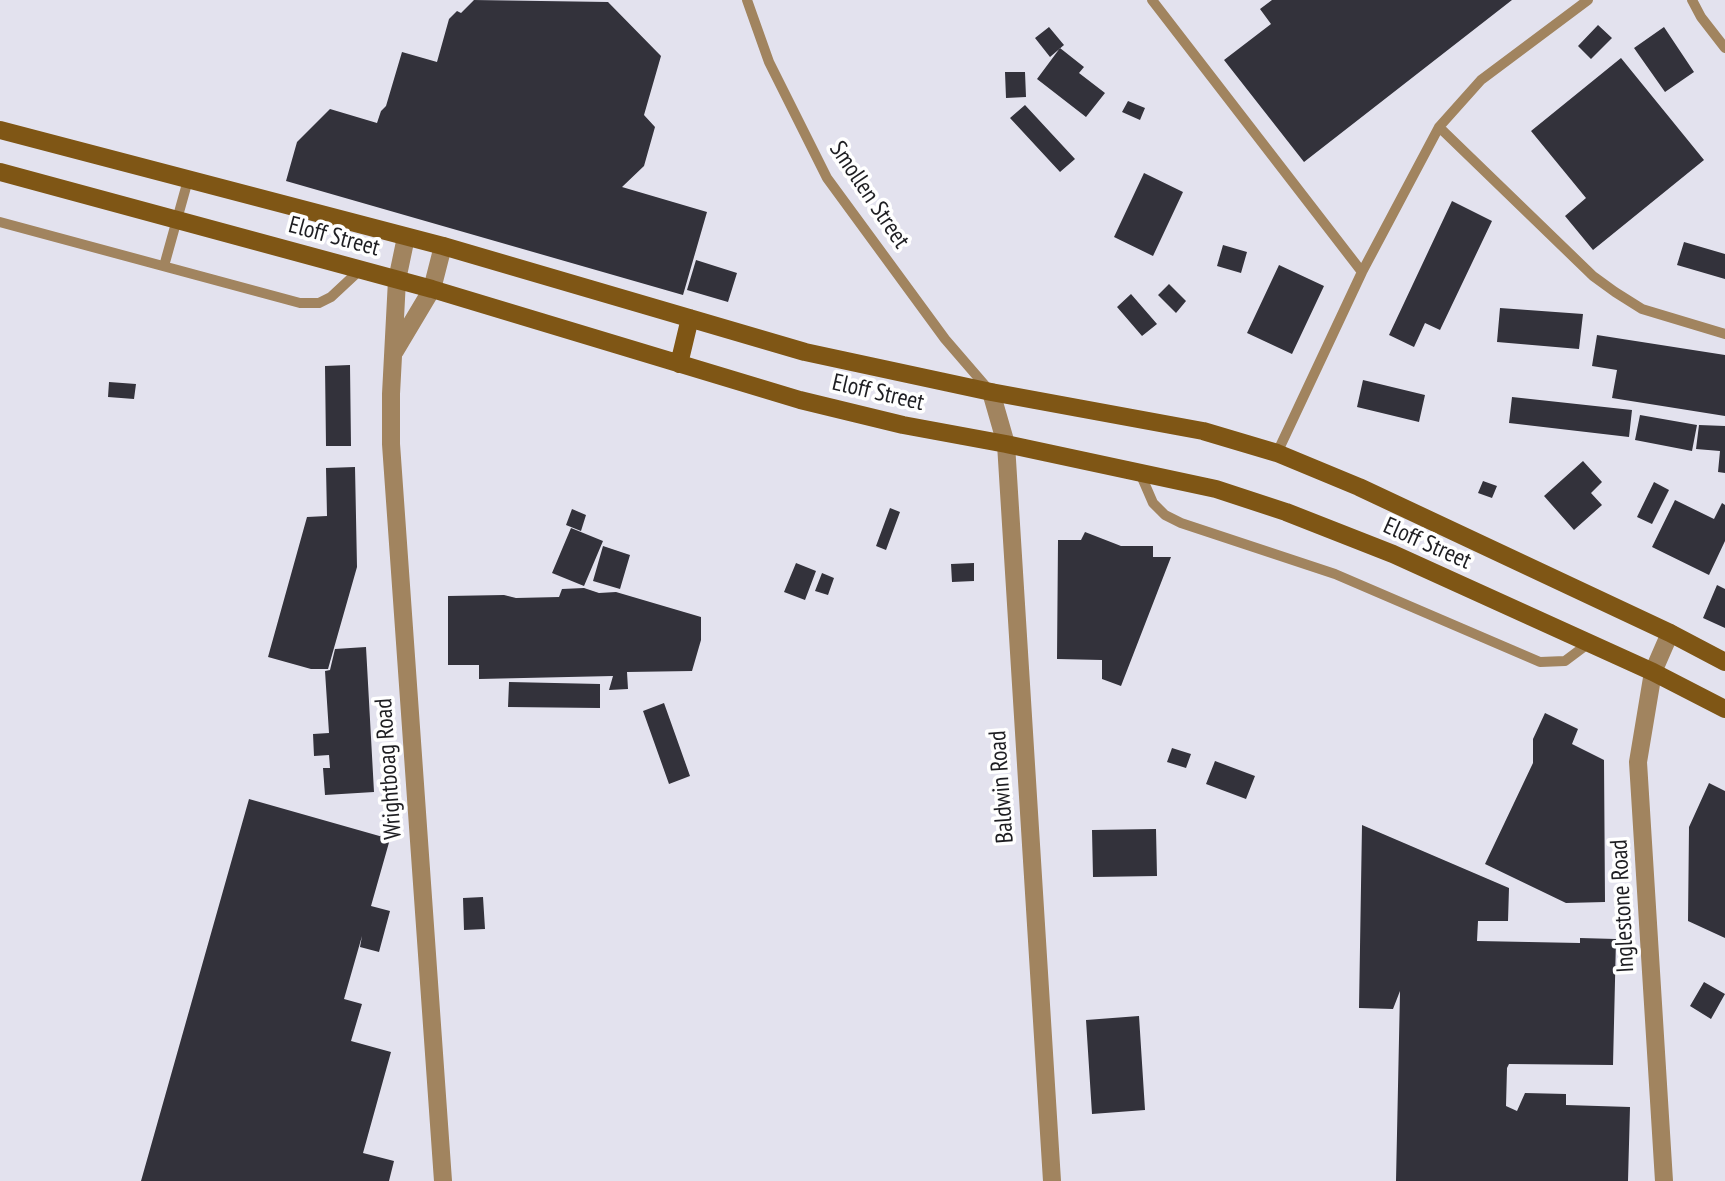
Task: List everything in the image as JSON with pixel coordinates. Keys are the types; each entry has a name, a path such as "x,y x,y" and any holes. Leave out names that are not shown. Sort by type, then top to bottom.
{"street":[{"name":"Eloff Street","path":"0,130 443,246 805,352 991,392 1203,431 1276,453 1359,487 1670,633 1725,662"},
{"name":"Eloff Street","path":"0,172 432,289 800,400 903,425 1216,489 1286,512 1393,554 1653,671 1725,709"},
{"name":"Wrightboag Road","path":"406,237 397,280 391,444 443,1181"},
{"name":"Wrightboag Road","path":"393,354 432,289 443,246"},
{"path":"679,363 690,318"},
{"name":"Baldwin Road","path":"991,392 1006,444 1052,1181"},
{"name":"Inglestone Road","path":"1664,1181 1638,762 1653,671 1670,633"}],"lane":[{"name":"Smollen Street","path":"747,0 769,62 827,178 945,339 991,392"},
{"path":"1152,0 1362,272"},
{"path":"1276,453 1362,272 1439,127 1481,80 1588,0"},
{"path":"1692,0 1701,17 1725,48"},
{"path":"1439,127 1593,276 1615,292 1642,309 1725,334"},
{"path":"164,265 188,180"},
{"path":"1,224 300,303 319,303 331,297 360,270"},
{"path":"1140,473 1153,503 1165,515 1181,523 1335,574 1541,662 1565,661 1589,643"}],"building":[{"path":"474,0 608,2 661,56 644,115 655,127 644,166 622,187 707,212 683,295 286,181 297,142 330,109 377,123 386,106 402,52 437,62 449,19 457,11 461,13"},
{"path":"1272,0 1512,0 1304,162 1224,60 1271,24 1260,9"},
{"path":"1598,25 1612,38 1591,59 1578,46"},
{"path":"1049,27 1064,45 1050,57 1035,38"},
{"path":"1664,27 1694,72 1665,92 1634,48"},
{"path":"1060,48 1084,67 1079,73 1105,93 1086,117 1037,79"},
{"path":"1621,58 1704,160 1593,250 1565,216 1586,198 1531,131"},
{"path":"1005,72 1025,72 1026,97 1006,98"},
{"path":"1128,101 1145,108 1140,120 1122,112"},
{"path":"1025,105 1075,159 1060,172 1010,118"},
{"path":"1144,173 1183,192 1153,256 1114,237"},
{"path":"1452,201 1492,221 1440,330 1425,323 1414,347 1389,335"},
{"path":"1684,242 1725,254 1725,279 1677,265"},
{"path":"1223,245 1247,252 1241,273 1217,266"},
{"path":"696,260 737,273 728,302 687,290"},
{"path":"1279,265 1324,286 1292,354 1247,333"},
{"path":"1169,284 1186,301 1176,313 1158,295"},
{"path":"1131,294 1157,324 1142,336 1117,307"},
{"path":"1500,308 1583,314 1579,349 1497,342"},
{"path":"1597,335 1725,355 1725,416 1612,398 1617,370 1592,366"},
{"path":"350,365 351,446 326,446 325,366"},
{"path":"1363,380 1425,395 1419,422 1357,407"},
{"path":"109,382 136,384 134,399 108,397"},
{"path":"1512,397 1632,410 1629,437 1509,423"},
{"path":"1640,415 1697,425 1692,451 1635,440"},
{"path":"1699,425 1725,426 1725,473 1718,472 1720,451 1696,449"},
{"path":"1583,461 1602,482 1591,493 1602,505 1574,530 1544,496"},
{"path":"355,467 357,567 328,669 311,669 268,657 307,517 327,516 326,468"},
{"path":"1483,481 1497,486 1492,498 1478,493"},
{"path":"1654,482 1669,490 1652,524 1637,517"},
{"path":"1675,500 1714,519 1722,503 1725,505 1725,541 1709,575 1652,547"},
{"path":"890,508 900,512 886,550 876,546"},
{"path":"572,509 586,515 581,531 566,525"},
{"path":"571,528 603,541 584,586 552,573"},
{"path":"1085,532 1121,546 1153,546 1153,557 1171,557 1121,686 1102,679 1102,660 1057,659 1058,540 1081,540"},
{"path":"603,546 630,555 620,589 593,581"},
{"path":"796,563 816,571 805,600 784,592"},
{"path":"974,563 974,581 952,582 951,564"},
{"path":"822,573 834,578 828,595 815,591"},
{"path":"1717,585 1725,589 1725,628 1703,618"},
{"path":"584,588 599,593 616,592 701,617 701,640 692,671 627,672 628,689 609,690 613,676 479,679 479,665 448,665 448,596 559,597 562,589"},
{"path":"366,647 374,792 325,795 323,768 330,768 329,755 314,756 313,734 329,733 325,671 330,670 335,649"},
{"path":"509,682 600,684 600,708 508,707"},
{"path":"664,703 690,776 669,784 643,711"},
{"path":"1545,713 1578,729 1572,744 1604,760 1605,902 1566,903 1485,864 1533,763 1533,739"},
{"path":"1172,748 1191,754 1186,768 1167,762"},
{"path":"1215,761 1255,776 1246,799 1206,784"},
{"path":"1709,783 1725,791 1725,938 1688,921 1689,827"},
{"path":"249,799 390,839 371,906 390,911 379,952 360,947 362,936 344,999 362,1004 351,1041 391,1052 363,1153 394,1161 389,1181 141,1181"},
{"path":"1362,825 1509,888 1508,921 1478,921 1477,941 1580,943 1580,938 1616,939 1613,1065 1509,1064 1506,1106 1517,1111 1525,1093 1566,1094 1566,1105 1630,1107 1628,1181 1396,1181 1400,991 1393,1009 1359,1008"},
{"path":"1156,829 1157,876 1093,877 1092,830"},
{"path":"483,897 485,929 464,930 463,898"},
{"path":"1704,982 1725,994 1711,1019 1690,1006"},
{"path":"1139,1016 1145,1110 1092,1114 1086,1020"}]}
